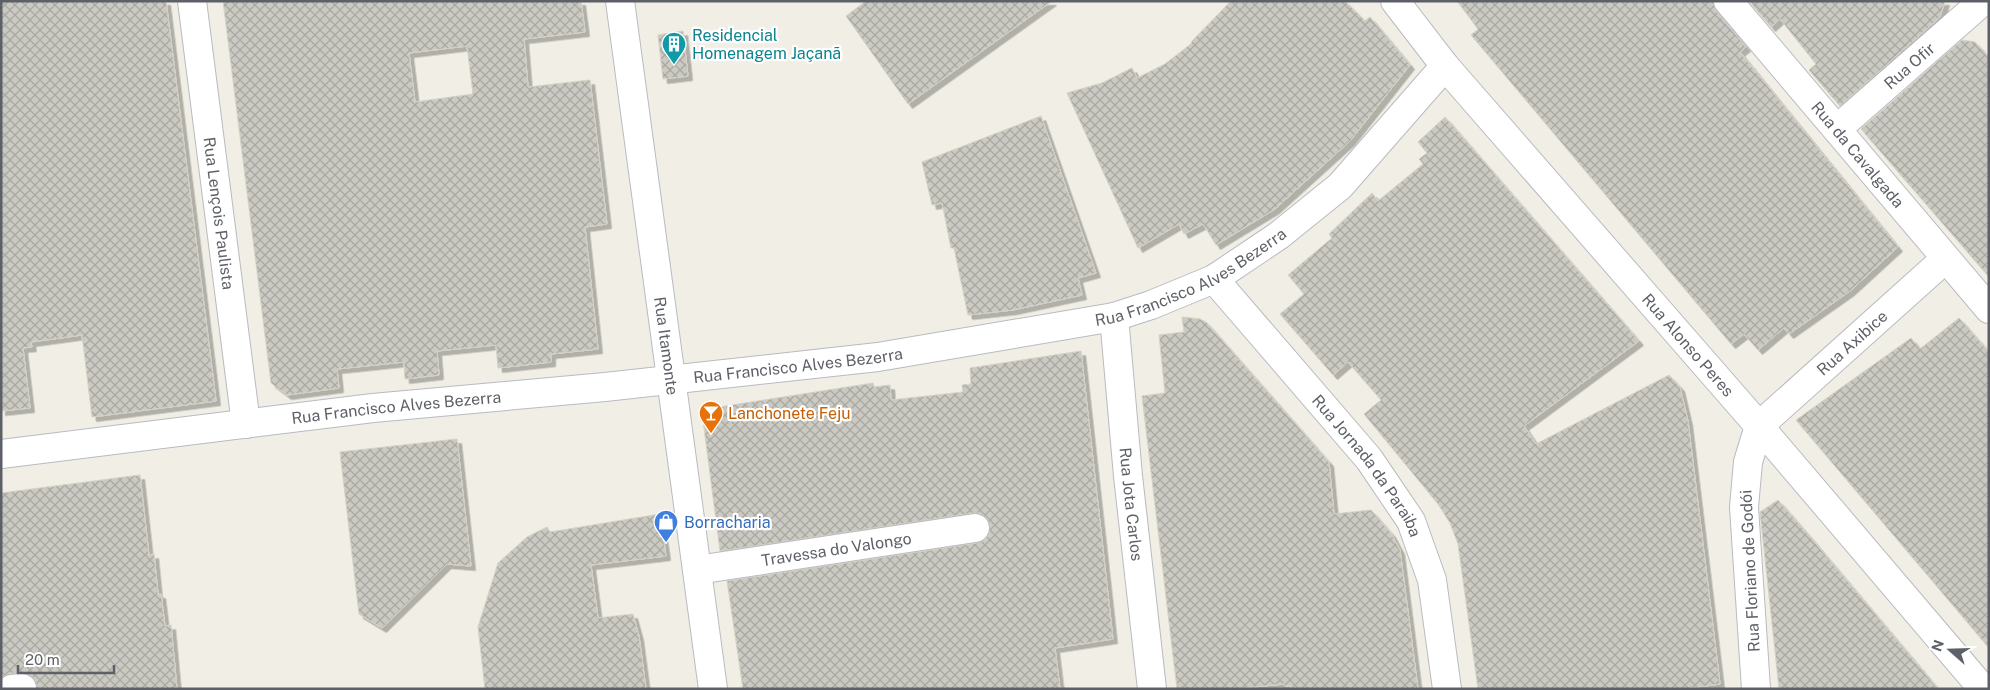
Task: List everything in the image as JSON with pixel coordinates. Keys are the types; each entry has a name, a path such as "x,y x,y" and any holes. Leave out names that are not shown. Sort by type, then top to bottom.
{"street":[{"name":"Rua Lençois Paulista","path":"192,1 246,424"},
{"name":"Rua Itamonte","path":"620,1 713,689"},
{"name":"Rua Alonso Peres","path":"1395,1 1445,66 1759,426 1983,689"},
{"name":"Rua da Cavalgada","path":"1728,1 1945,260 1989,309"},
{"name":"Rua Ofir","path":"1837,129 1983,1"},
{"name":"Rua Francisco Alves Bezerra","path":"1,454 373,408 672,380 878,356 1114,317 1151,305 1214,279 1278,236 1340,186 1445,66"},
{"name":"Rua Axibice","path":"1759,426 1945,260"},
{"name":"Rua Jornada da Paraiba","path":"1214,279 1369,459 1411,521 1432,580 1447,689"},
{"name":"Rua Jota Carlos","path":"1114,317 1128,476 1152,689"},
{"name":"Rua Floriano de Godói","path":"1756,689 1744,507 1748,462 1759,426"},
{"name":"Travessa do Valongo","path":"697,570 975,528"}],"building":[{"path":"1,1 166,1 216,401 92,417 82,335 31,342 32,347 23,348 30,408 1,411"},
{"path":"223,1 581,1 585,32 524,39 528,87 590,80 607,224 585,227 598,349 551,354 551,362 498,368 496,345 437,351 439,375 405,379 404,362 337,369 339,388 287,395 271,383","holes":["467,46 473,94 415,102 409,53"]},
{"path":"866,1 1052,1 908,104 846,16"},
{"path":"1231,1 1345,1 1365,21 1370,17 1410,65 1350,141 1275,209 1216,245 1203,224 1184,234 1179,224 1138,248 1067,93 1102,83 1132,68 1137,78 1165,64 1192,43"},
{"path":"1457,1 1713,1 1716,11 1746,47 1740,52 1898,247 1850,291 1789,334 1784,328 1758,350 1744,334 1731,344 1471,35 1478,29"},
{"path":"1749,1 1945,1 1940,17 1840,106 1809,70 1816,64 1780,19 1771,27"},
{"name":"Residencial Homenagem Jaçanã","path":"683,31 688,76 663,79 658,35"},
{"path":"1962,40 1975,42 1989,58 1989,277 1861,129"},
{"path":"1041,116 1096,273 1078,278 1082,295 1013,310 968,315 954,248 951,248 942,203 932,205 922,162"},
{"path":"1445,117 1639,341 1524,426 1536,444 1669,375 1680,387 1688,421 1720,684 1683,689 1478,689 1458,544 1450,523 1438,504 1364,414 1381,400 1348,362 1333,375 1280,314 1304,294 1288,275 1332,238 1329,234 1372,193 1378,201 1423,164 1419,159 1427,153 1418,142"},
{"path":"1182,317 1200,319 1206,322 1329,462 1334,514 1371,510 1391,533 1400,550 1418,689 1291,689 1291,686 1285,686 1284,684 1233,689 1177,689 1142,396 1165,393 1159,335 1184,332"},
{"path":"1959,318 1989,352 1989,648 1796,420 1911,338 1920,349"},
{"path":"1081,351 1113,639 1055,648 1060,689 743,689 727,581 977,543 985,540 989,534 990,526 987,518 980,513 973,513 720,551 703,420 713,408 873,383 874,387 890,385 891,400 963,392 962,385 971,384 970,368"},
{"path":"457,439 471,566 447,564 382,628 359,614 340,452"},
{"path":"140,475 149,555 154,554 158,594 161,594 165,626 171,625 177,689 37,689 35,679 28,674 10,673 1,678 1,493"},
{"path":"1778,500 1938,689 1779,689 1760,512"},
{"path":"660,514 666,556 591,565 598,618 633,614 639,636 646,689 485,689 478,627 498,563 527,537 547,527 550,532"}],"place":[{"name":"Residencial Homenagem Jaçanã","path":"674,65"},
{"name":"Lanchonete Feju","path":"711,434"},
{"name":"Borracharia","path":"666,543"}]}
